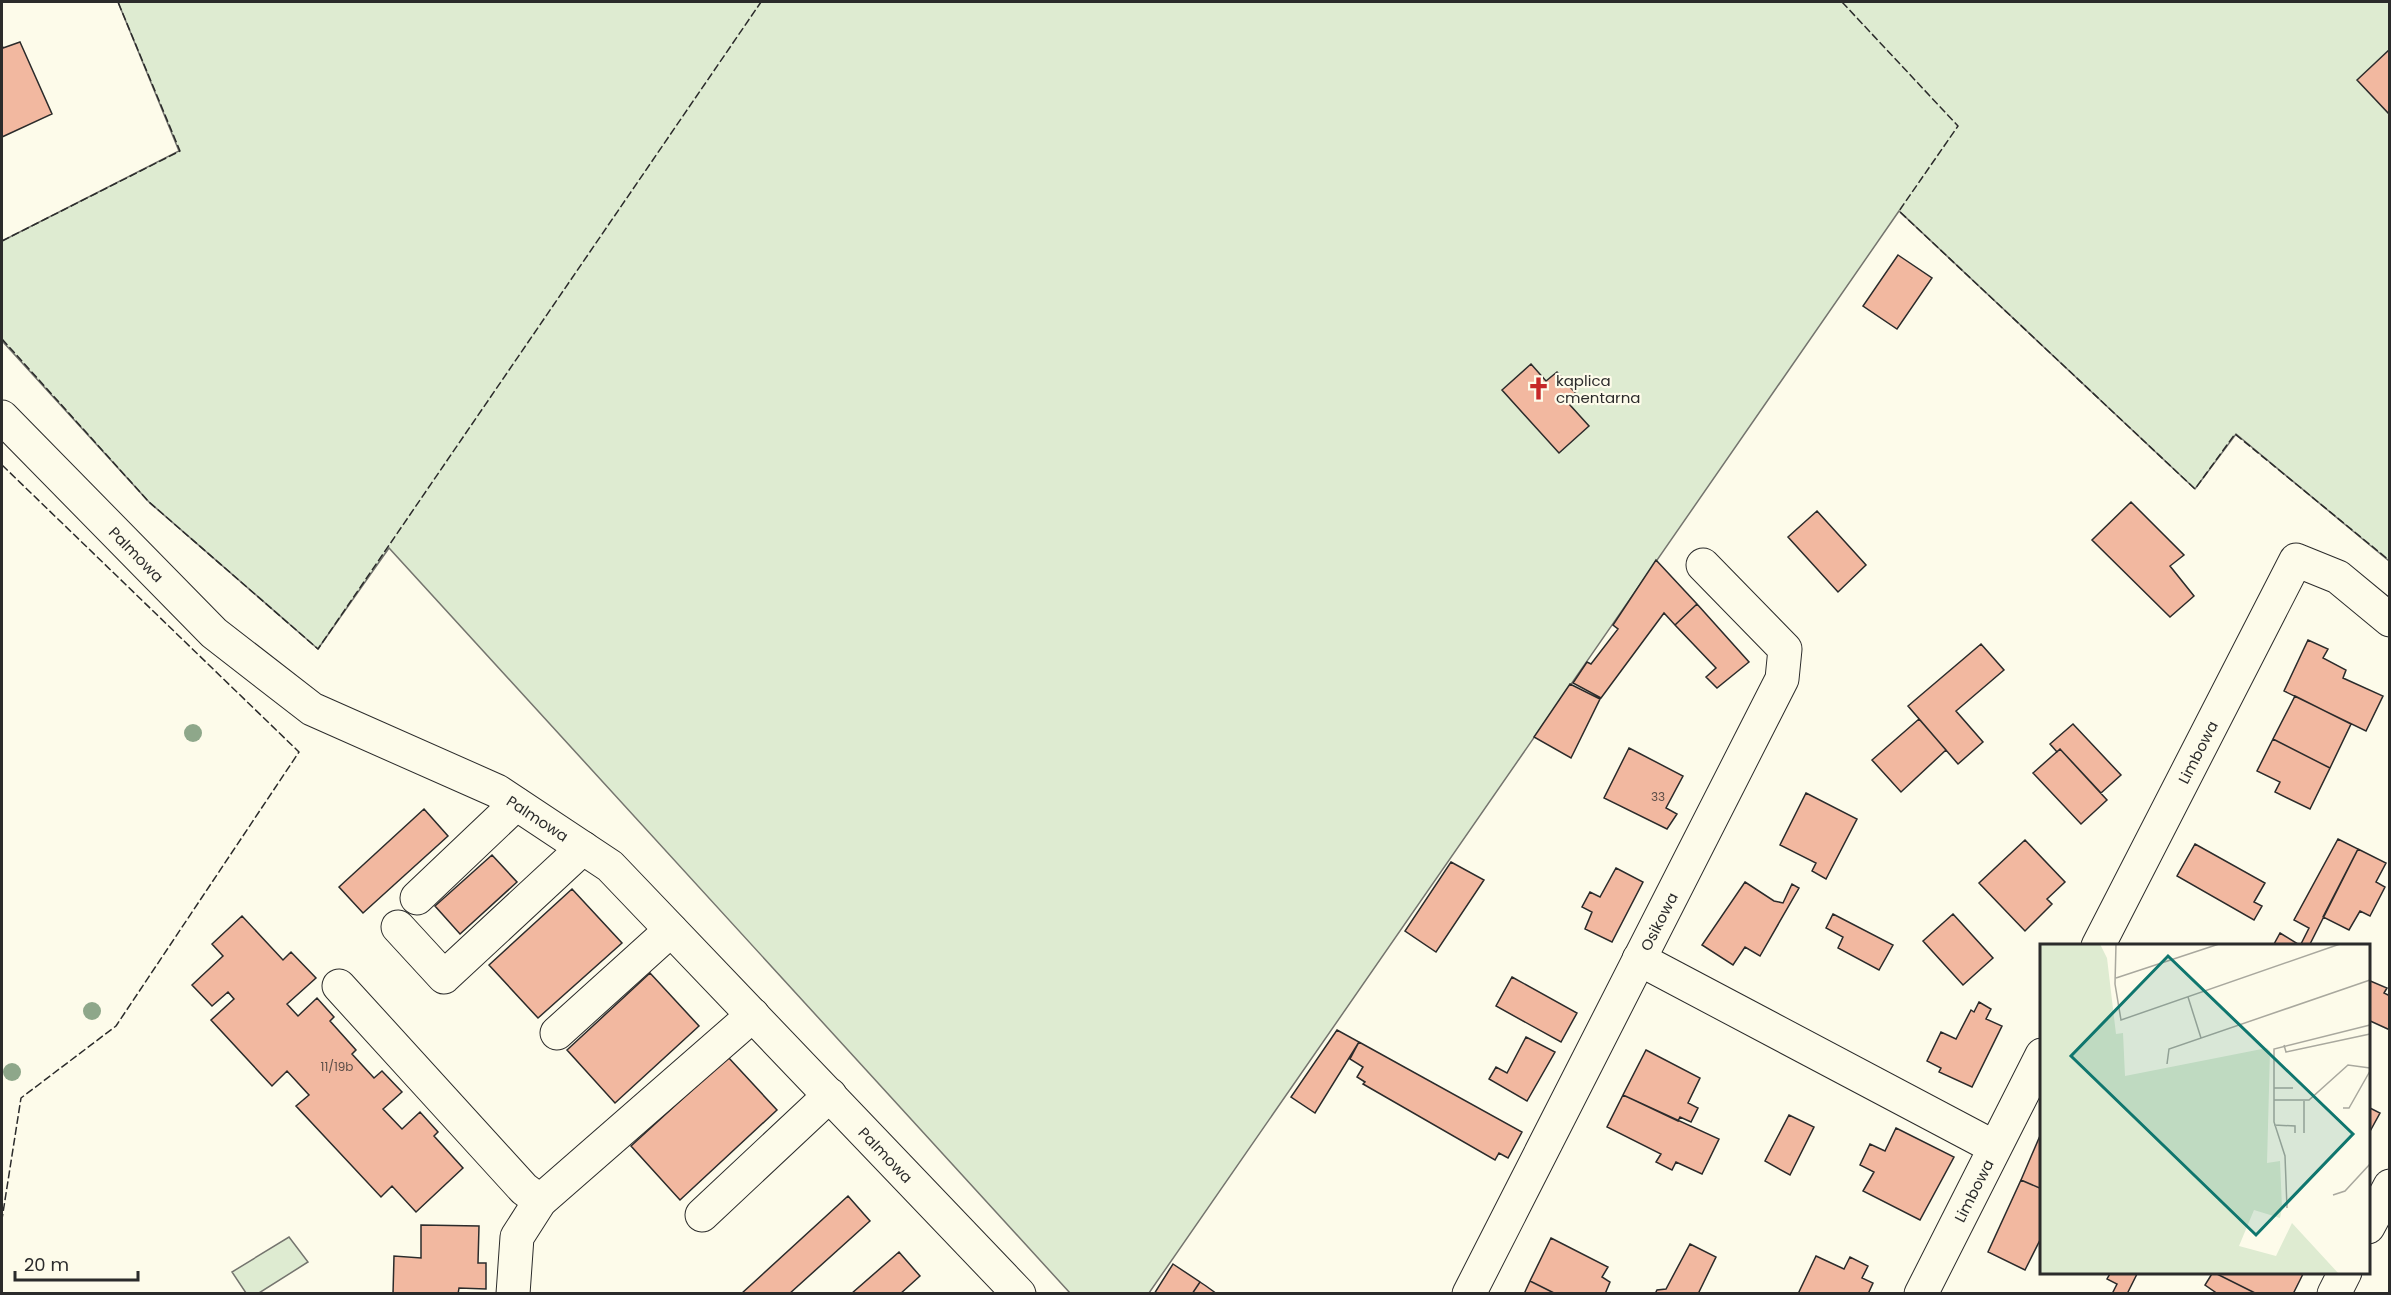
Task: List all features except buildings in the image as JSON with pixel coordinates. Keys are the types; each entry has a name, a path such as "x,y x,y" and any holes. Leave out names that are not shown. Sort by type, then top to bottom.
{"street":[{"name":"Palmowa","path":"2,417 214,633 312,709 497,791 610,866 1019,1293"},
{"name":"Limbowa","path":"2099,944 2296,560 2338,577 2390,620"},
{"name":"Osikowa","path":"1469,1293 1782,679 1785,649 1703,565"},
{"path":"417,898 516,804"},
{"path":"398,927 444,976 583,848"},
{"path":"557,1033 671,930"},
{"path":"1639,959 1994,1147"},
{"path":"339,986 524,1189 540,1201"},
{"path":"513,1293 517,1237 540,1201 753,1015"},
{"name":"Limbowa","path":"1921,1293 2040,1059"},
{"path":"702,1215 830,1095"},
{"path":"2370,1223 2390,1186"},
{"path":"2334,1293 2344,1274"}],"green space":[{"path":"118,2 2389,2 2389,561 2236,434 2195,489 1899,211 1149,1293 1070,1293 389,548 318,649 149,502 4,343 2,339 2,241 179,151"},
{"path":"289,1237 308,1262 259,1293 246,1293 232,1272"}],"fence":[{"path":"2,241 180,151 118,2"},
{"path":"2,339 149,502 318,649 761,2"},
{"path":"1842,2 1958,126 1899,211 2195,489 2235,434 2390,561"},
{"path":"2,465 299,752 116,1026 21,1098 2,1219"}],"place":[{"name":"kaplica cmentarna","path":"1538,389"}]}
